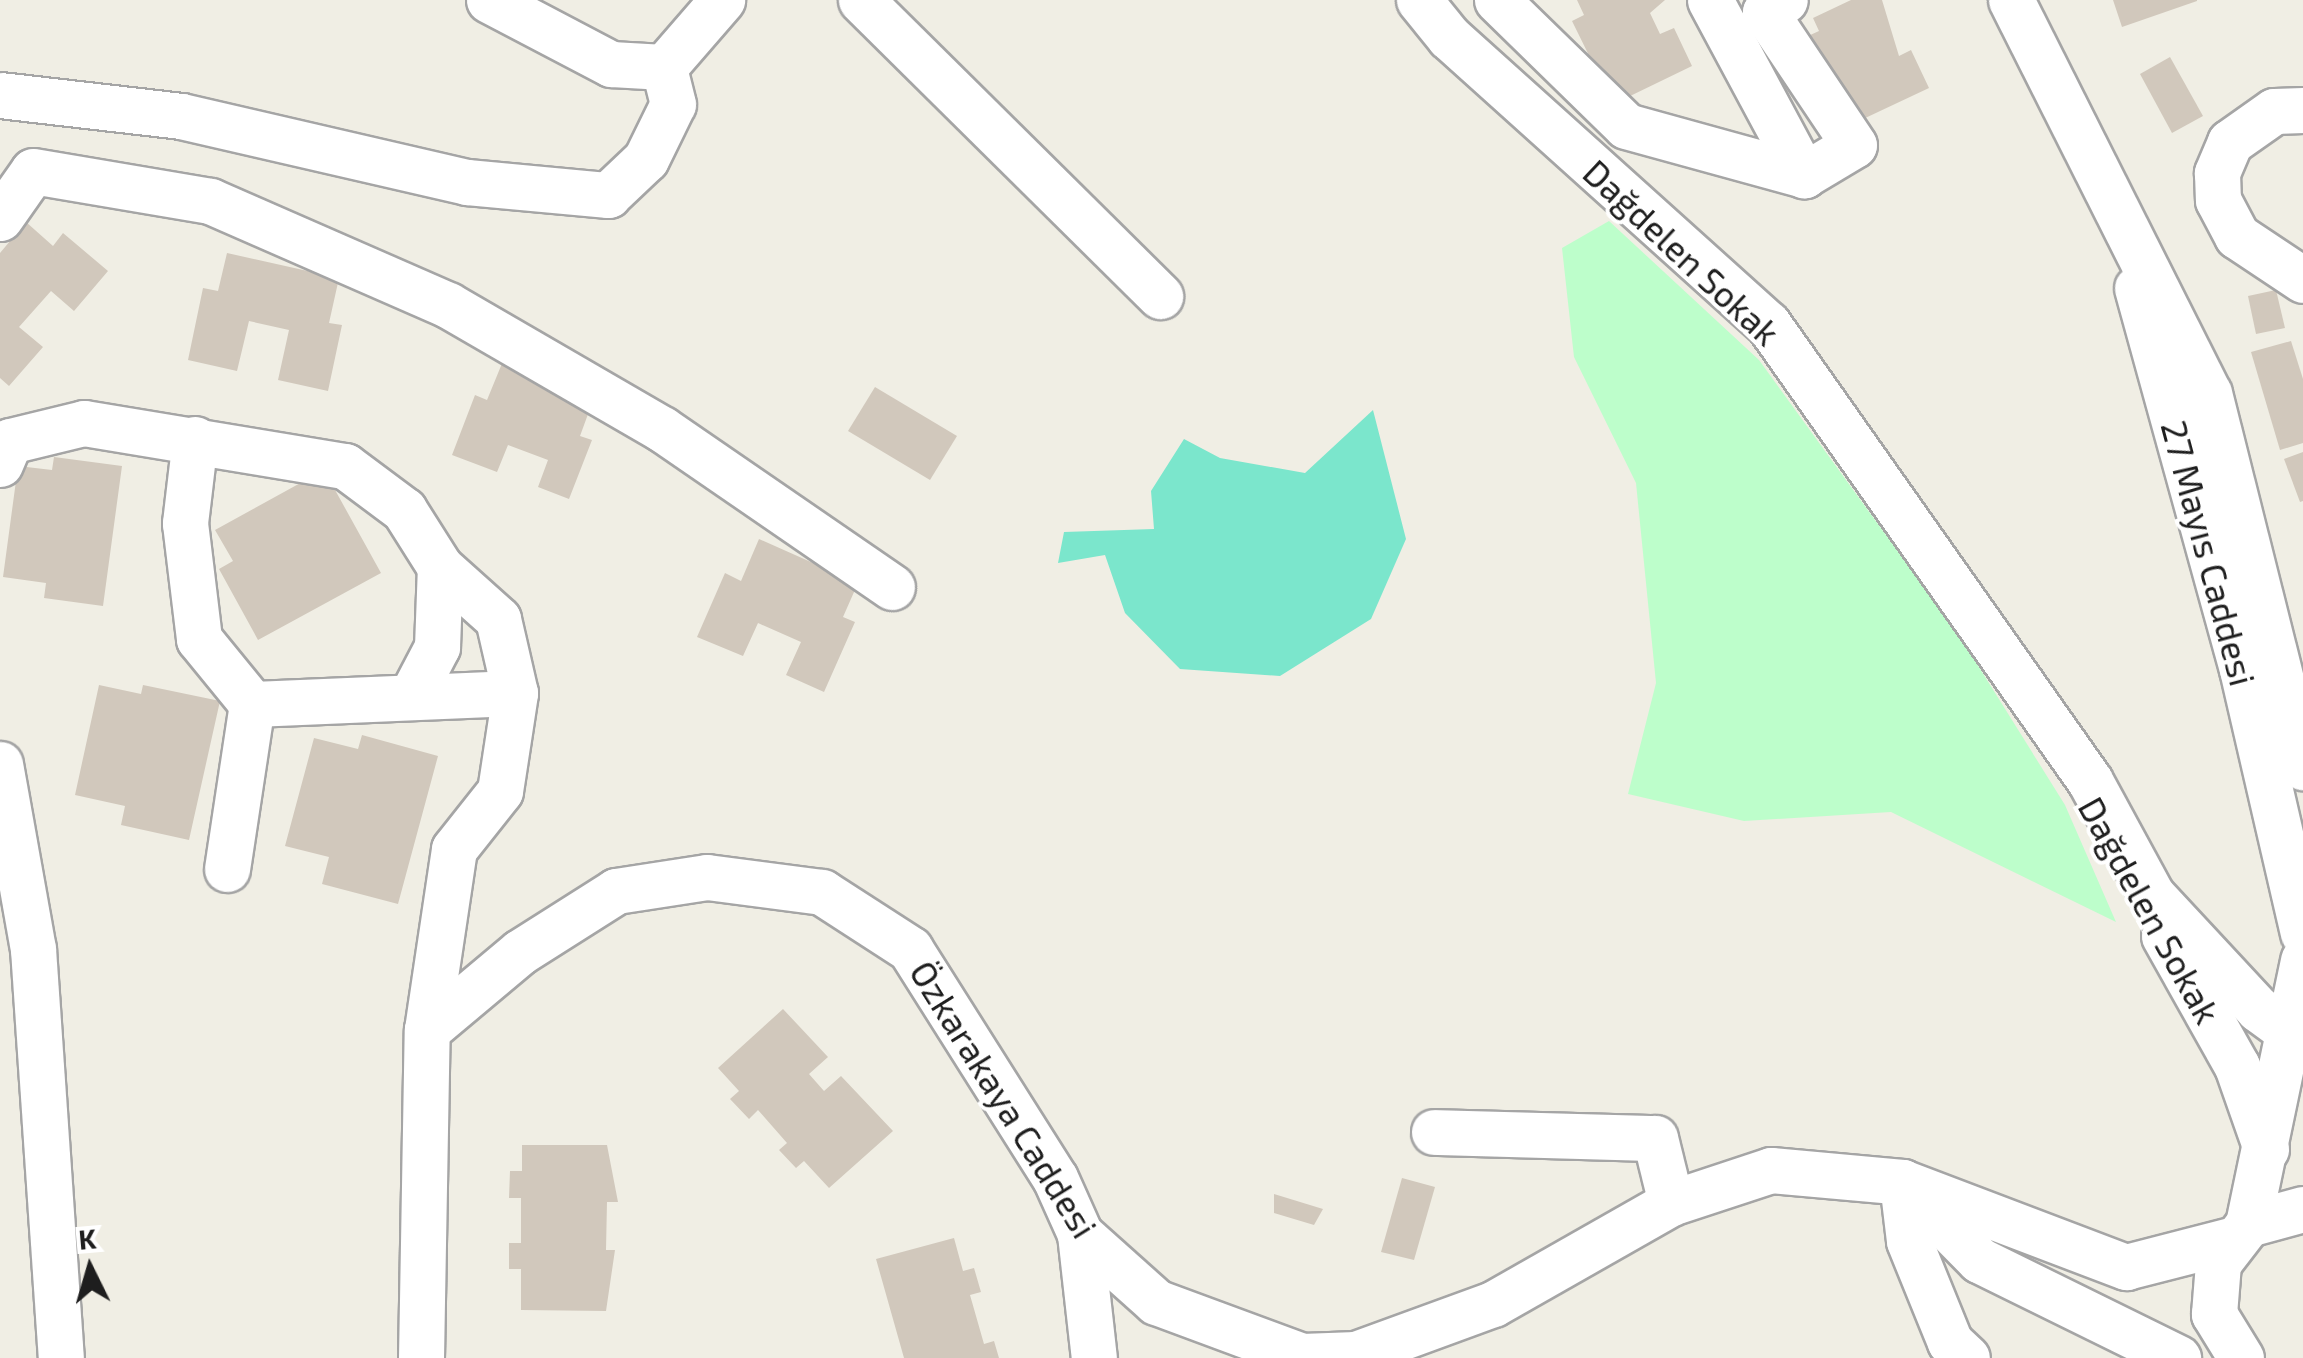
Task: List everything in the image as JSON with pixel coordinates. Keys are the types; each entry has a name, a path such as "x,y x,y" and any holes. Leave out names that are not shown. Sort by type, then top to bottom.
{"street":[{"path":"489,0 611,64 664,67"},
{"path":"664,67 722,0"},
{"path":"861,0 1160,296"},
{"name":"Dağdelen Sokak","path":"1419,0 1449,37 1768,324 2090,781 2152,895 2296,1040"},
{"path":"1497,0 1626,126 1804,175 1854,145 1765,12 1786,0"},
{"path":"1710,0 1804,175"},
{"name":"27 Mayıs Caddesi","path":"2011,0 2106,176 2210,393 2303,767"},
{"path":"0,95 180,116 467,182 608,195 646,159 673,104 664,67"},
{"path":"2303,110 2274,111 2230,142 2217,173 2218,200 2237,236 2303,280"},
{"path":"0,218 33,171 210,201 448,305 662,428 892,587"},
{"name":"27 Mayıs Caddesi","path":"2106,176 2242,668 2303,933"},
{"path":"0,464 10,441 84,422 345,466 404,510 440,568 498,619 514,692 500,791 454,849 427,1030 420,1358"},
{"path":"195,439 185,523 199,639 252,704 227,868"},
{"path":"414,691 437,646 440,568"},
{"name":"Dağdelen Sokak","path":"2019,677 2237,1066 2266,1149"},
{"path":"252,704 414,691 514,692"},
{"path":"0,764 32,949 60,1358"},
{"name":"Özkarakaya Caddesi","path":"427,1030 520,952 616,891 707,877 822,892 910,949 1056,1178 1080,1234 1156,1302 1302,1356 1356,1354 1492,1304 1671,1203 1772,1170 1902,1182 2126,1267 2303,1209"},
{"path":"2239,1358 2224,1338 2213,1301 2218,1263 2240,1232 2266,1149 2296,1040 2303,960"},
{"path":"1434,1132 1655,1138 1671,1203"},
{"path":"1902,1182 1908,1241 1950,1342 1966,1358"},
{"path":"1902,1182 1979,1260 2178,1358"},
{"path":"1080,1234 1094,1358"},
{"path":"1405,1358 1492,1304"}],"green space":[{"path":"1609,221 1759,360 1962,640 2065,805 2116,922 1891,812 1744,821 1628,794 1656,683 1636,483 1574,357 1562,248"},
{"path":"1373,410 1406,539 1371,619 1280,676 1180,669 1125,613 1105,555 1058,563 1064,532 1154,529 1151,491 1184,439 1220,458 1305,473"}],"building":[{"path":"1577,0 1665,0 1650,13 1660,34 1674,28 1692,66 1626,98 1620,86 1607,92 1572,21 1584,15"},
{"path":"1851,0 1882,0 1899,56 1911,50 1929,88 1861,120 1852,101 1841,106 1808,36 1819,31 1813,18"},
{"path":"2113,0 2197,0 2197,1 2122,27"},
{"path":"2170,57 2203,116 2172,133 2140,74"},
{"path":"26,222 53,246 63,233 108,271 74,311 51,291 19,327 43,347 9,386 0,378 0,253"},
{"path":"227,253 339,278 329,323 342,325 328,391 278,380 289,330 249,321 237,371 188,360 203,288 218,291"},
{"path":"2276,290 2285,328 2256,334 2248,296"},
{"path":"2291,341 2303,379 2303,443 2280,450 2251,352"},
{"path":"503,361 595,395 580,436 592,440 569,499 538,487 548,460 508,445 497,472 452,455 475,395 487,400"},
{"path":"875,387 957,436 930,480 848,431"},
{"path":"2303,452 2303,501 2300,502 2284,459"},
{"path":"54,457 122,466 103,606 44,598 46,583 3,577 18,466 52,470"},
{"path":"324,470 381,573 258,640 219,569 233,561 215,530"},
{"path":"759,539 858,583 843,617 855,622 824,692 786,675 801,642 758,623 743,656 697,637 725,573 741,581"},
{"path":"99,685 141,694 143,685 220,701 189,840 121,825 125,806 75,795"},
{"path":"362,735 438,756 398,904 322,884 329,857 285,846 314,738 358,749"},
{"path":"783,1009 828,1057 809,1074 824,1091 841,1076 893,1131 829,1188 804,1161 796,1168 779,1150 787,1143 758,1110 749,1119 730,1099 739,1091 718,1068"},
{"path":"522,1145 607,1145 618,1202 607,1202 606,1250 615,1250 606,1311 521,1310 521,1269 509,1269 509,1243 521,1243 521,1198 509,1198 510,1171 522,1171"},
{"path":"1402,1178 1435,1187 1414,1260 1381,1252"},
{"path":"1274,1194 1323,1209 1314,1225 1274,1213"},
{"path":"954,1238 963,1271 974,1268 981,1292 970,1295 984,1344 994,1341 999,1358 904,1358 876,1259"}]}
